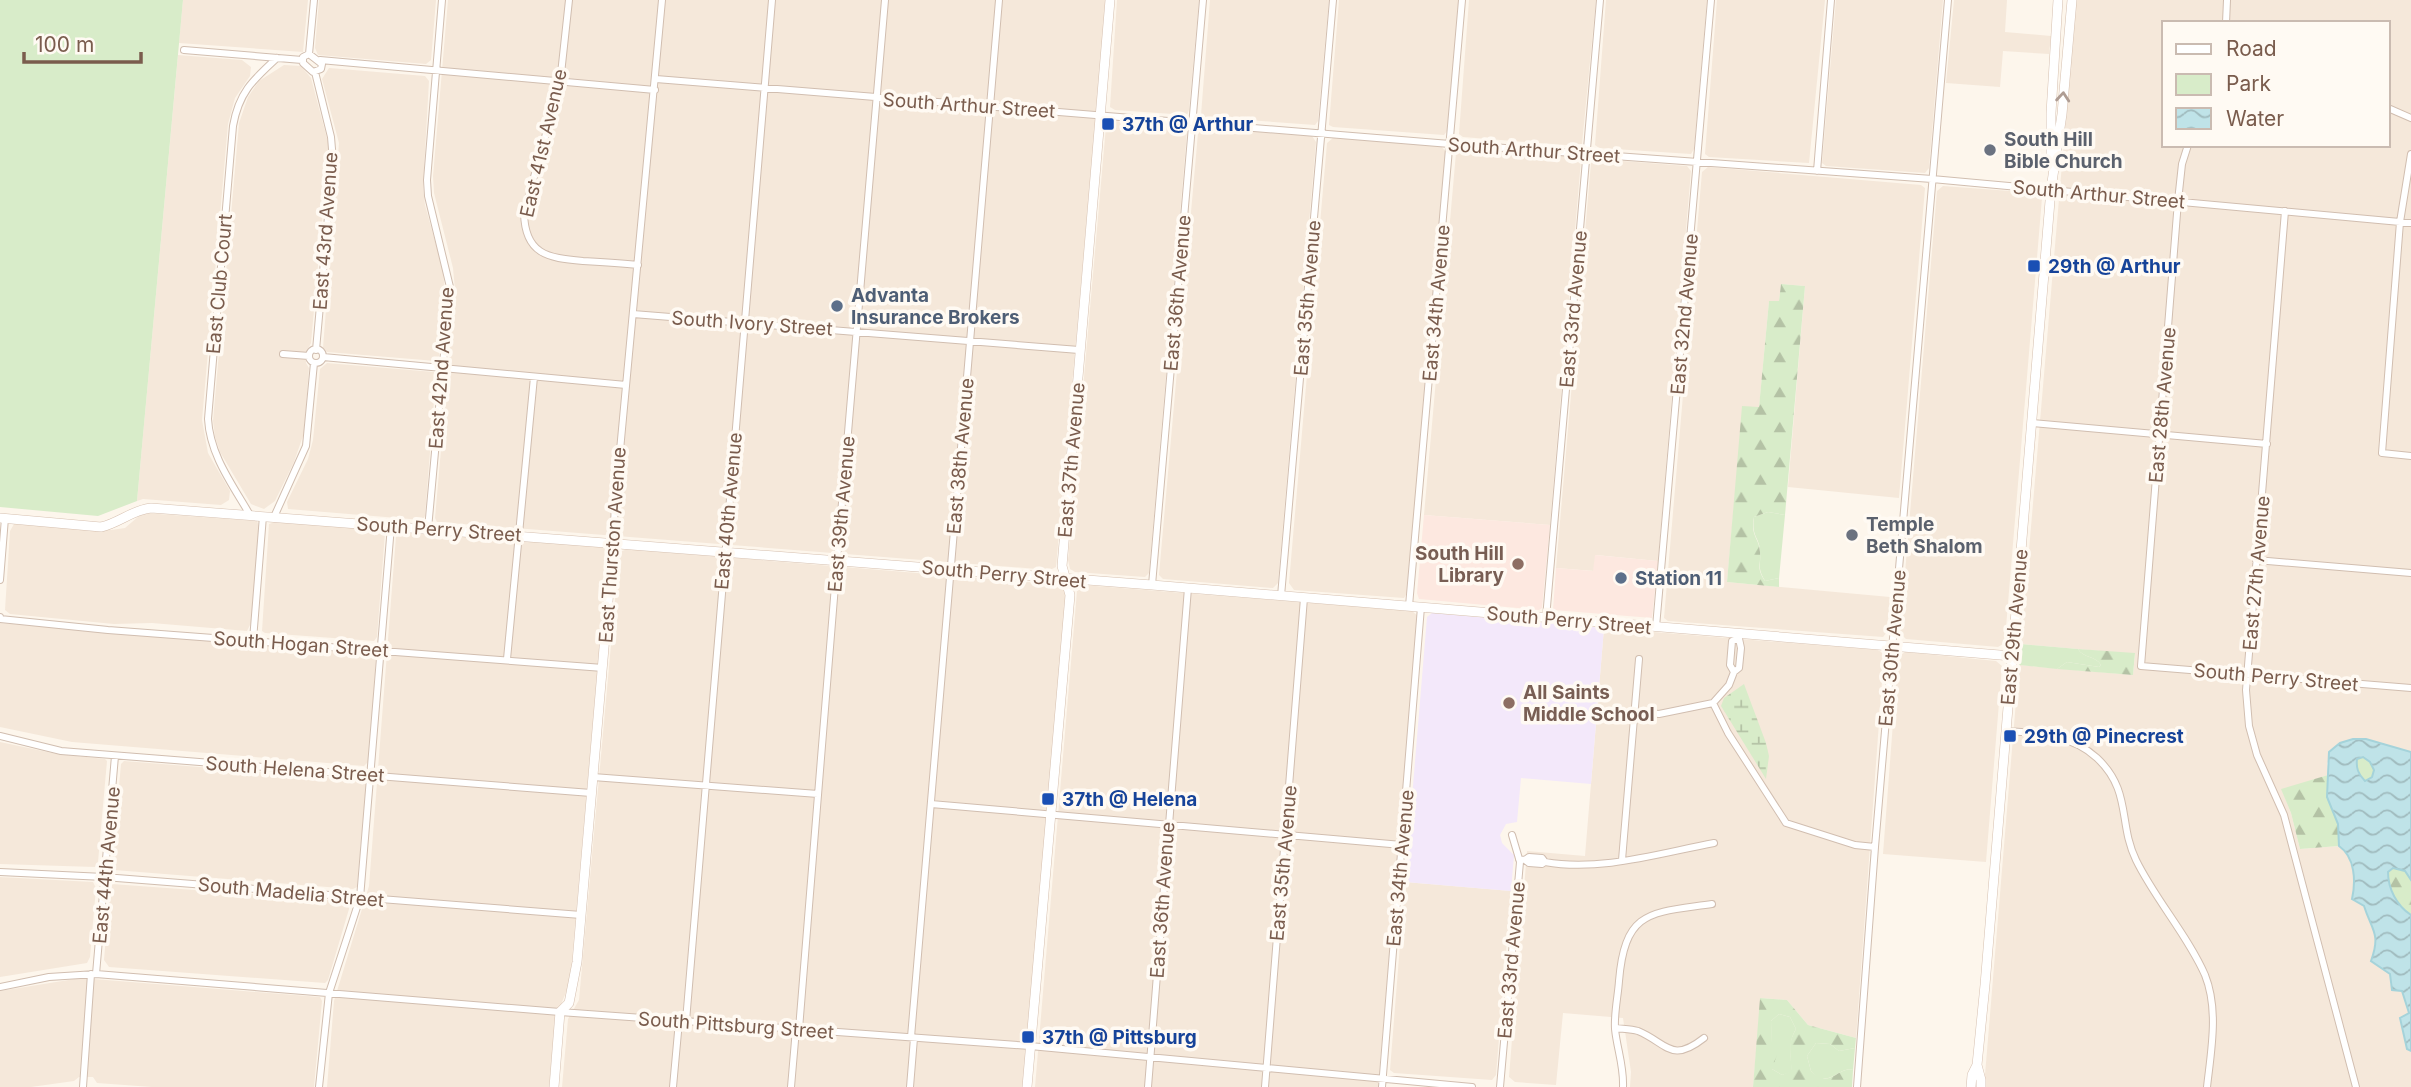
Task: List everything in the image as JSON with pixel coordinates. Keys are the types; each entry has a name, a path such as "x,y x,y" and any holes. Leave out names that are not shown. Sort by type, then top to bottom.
{"street":[{"path":"309,54 314,0"},
{"name":"East 42nd Avenue","path":"428,528 450,286 428,196 427,180 442,0"},
{"name":"East 41st Avenue","path":"569,0 560,83 524,213 524,230 531,243 543,254 557,258 638,265"},
{"name":"East Thurston Avenue","path":"554,1087 561,1012 569,1003 573,987 581,915 662,0"},
{"name":"East 40th Avenue","path":"673,1087 683,1021 705,786 772,0"},
{"name":"East 39th Avenue","path":"791,1087 886,0"},
{"name":"East 38th Avenue","path":"910,1087 930,804 999,0"},
{"name":"East 37th Avenue","path":"1027,1087 1070,595 1062,566 1110,0"},
{"name":"East 36th Avenue","path":"1152,585 1203,0"},
{"name":"East 35th Avenue","path":"1281,596 1334,0"},
{"name":"East 34th Avenue","path":"1409,606 1462,0"},
{"name":"East 33rd Avenue","path":"1546,618 1600,0"},
{"name":"East 32nd Avenue","path":"1656,627 1711,0"},
{"path":"1817,171 1831,0"},
{"name":"East 30th Avenue","path":"1857,1087 1948,0"},
{"name":"East 29th Avenue","path":"2051,189 2051,113 2058,0"},
{"name":"East 29th Avenue","path":"1981,1087 1977,1065 2051,189 2062,114 2071,0"},
{"path":"2225,21 2227,0"},
{"path":"184,50 302,60 315,72 323,67 320,61"},
{"path":"302,60 309,54"},
{"path":"309,54 320,61 655,90"},
{"name":"East Club Court","path":"250,515 215,454 209,439 208,419 234,118 246,88 277,58"},
{"name":"East 43rd Avenue","path":"315,72 331,137 333,161 316,349"},
{"name":"South Arthur Street","path":"656,79 1450,144 1932,179 2411,223"},
{"path":"2390,109 2411,118"},
{"name":"East 28th Avenue","path":"2141,666 2178,201 2182,164 2187,147"},
{"path":"2411,154 2400,222 2382,453 2411,456"},
{"name":"East 27th Avenue","path":"2285,211 2246,706 2257,755 2284,815 2356,1087"},
{"name":"South Ivory Street","path":"633,314 1079,349"},
{"path":"309,356 310,352 316,349 322,352 323,357"},
{"path":"282,354 309,356"},
{"path":"275,517 306,446 314,363 309,356"},
{"path":"323,357 626,385"},
{"path":"314,363 320,362 323,357"},
{"path":"507,659 534,377"},
{"path":"2032,423 2267,444"},
{"name":"South Perry Street","path":"2,518 101,527 112,525 141,509 151,508 1304,597 1656,627 1737,637 2012,656"},
{"path":"253,640 263,516"},
{"path":"0,580 2,518"},
{"path":"319,1087 329,993 360,898 391,526"},
{"path":"2256,559 2411,573"},
{"name":"East 36th Avenue","path":"1148,1087 1188,588"},
{"name":"East 35th Avenue","path":"1265,1087 1304,597"},
{"name":"East 34th Avenue","path":"1382,1084 1421,607"},
{"name":"South Hogan Street","path":"0,618 108,630 603,668"},
{"path":"1637,712 1659,714 1713,703 1729,685 1734,672 1730,664 1732,641 1737,637"},
{"path":"1622,860 1637,712 1639,659"},
{"name":"South Perry Street","path":"2141,666 2411,688"},
{"path":"1713,703 1728,733 1786,823 1855,845 1875,847"},
{"path":"2006,731 2042,734 2072,741 2094,756 2110,772 2122,796 2128,836 2135,859 2205,976 2212,1004 2213,1031 2207,1087"},
{"name":"South Helena Street","path":"0,736 61,751 591,793"},
{"name":"East 44th Avenue","path":"83,1087 115,756"},
{"path":"593,778 818,794"},
{"path":"930,804 1402,845"},
{"name":"East 33rd Avenue","path":"1500,1087 1522,859 1512,835"},
{"path":"1522,859 1542,864 1595,864 1714,843"},
{"name":"South Madelia Street","path":"0,872 104,877 581,915"},
{"path":"1623,1087 1624,1070 1615,1028 1622,954 1628,936 1644,918 1661,911 1712,904"},
{"name":"South Pittsburg Street","path":"0,987 49,977 94,974 1030,1046 1267,1069 1382,1084 1472,1087"},
{"path":"1615,1028 1637,1031 1671,1050 1682,1050 1704,1038"},
{"name":"East 29th Avenue","path":"1971,1087 1972,1075 1977,1065"}],"shaded area":[{"path":"183,0 308,0 303,52 179,43"},
{"path":"319,0 436,0 431,60 426,64 318,55 315,48"},
{"path":"448,0 1106,0 1056,567 1050,570 437,522 435,518 455,290 453,268 434,193 433,176"},
{"path":"1117,0 1199,0 1187,115 1115,110 1110,107"},
{"path":"1210,0 1329,0 1318,121 1315,125 1201,115"},
{"path":"1339,0 1459,0 1447,131 1444,135 1329,125"},
{"path":"1469,0 1596,0 1582,144 1578,146 1463,137 1459,134"},
{"path":"1606,0 1707,0 1694,149 1691,154 1599,148 1595,145"},
{"path":"1717,0 1825,0 1809,163 1709,157 1705,154"},
{"path":"1836,0 1943,0 1929,168 1925,173 1826,166 1822,163"},
{"path":"1954,0 2007,0 2005,32 2051,36 2049,54 2003,51 2000,87 1946,83"},
{"path":"2076,0 2411,0 2411,752 2366,739 2353,739 2327,763 2328,775 2282,790 2300,849 2339,846 2347,852 2355,879 2352,896 2354,901 2364,906 2376,932 2372,961 2390,974 2390,984 2402,991 2409,1013 2407,1049 2411,1051 2411,1087 1984,1087 2019,665 2133,675 2135,654 2021,644"},
{"path":"178,55 242,60 251,67 250,76 235,98 228,124 202,420 208,453 230,491 229,500 221,505 143,499 137,501"},
{"path":"284,65 301,66 311,78 328,142 328,156 311,343 306,363 309,368 304,433 294,462 275,501 264,509 251,504 220,452 213,421 239,123 248,97 259,81"},
{"path":"329,68 425,76 429,81 423,187 425,205 443,270 445,293 439,356 436,361 327,352 323,348 339,143 322,79"},
{"path":"1113,121 1183,126 1187,132 1149,573 1145,577 1075,572 1070,569 1068,560 1106,126"},
{"path":"1204,128 1312,136 1316,142 1278,583 1273,588 1163,579 1159,575 1198,133"},
{"path":"1333,138 1441,146 1446,152 1407,593 1404,598 1294,590 1289,583 1327,143"},
{"path":"1461,148 1576,157 1581,160 1550,525 1424,515 1456,153"},
{"path":"1597,159 1687,166 1691,171 1658,561 1596,555 1594,571 1556,568 1591,163"},
{"path":"1708,167 1921,185 1925,188 1899,498 1788,487 1805,286 1781,284 1779,302 1769,301 1759,408 1743,407 1727,582 1890,597 1887,632 1883,637 1668,621 1664,618 1702,172"},
{"path":"1943,186 2036,193 2042,198 2005,639 1998,647 1906,639 1900,633 1937,191"},
{"path":"327,363 434,372 436,375 425,516 422,520 288,509 287,502 308,459 313,440 320,369"},
{"path":"145,513 257,521 259,526 251,623 247,631 152,623 114,624 10,614 5,610 10,531 14,524 111,530 125,528"},
{"path":"1424,515 1550,525 1542,608 1539,610 1419,599 1417,593"},
{"path":"275,522 379,530 385,533 377,637 374,641 262,631 269,524"},
{"path":"400,531 605,547 608,550 571,971 568,987 555,1020 549,1087 327,1087 334,1001 369,886 396,536"},
{"path":"627,549 1063,585 1066,590 1024,1087 562,1087 568,1019 579,1000 619,556 620,552"},
{"path":"1595,555 1658,561 1652,618 1553,610 1556,568 1593,571"},
{"path":"1083,585 1412,611 1418,616 1378,1087 1035,1087 1077,591"},
{"name":"All Saints Middle School","path":"1432,613 1604,628 1591,784 1521,778 1517,822 1506,824 1500,835 1502,843 1514,855 1511,891 1405,882 1427,617"},
{"path":"0,623 372,652 376,658 369,761 364,766 72,742 0,727"},
{"path":"1604,628 1878,650 1884,654 1856,1038 1808,1025 1787,1000 1761,998 1753,1087 1630,1087 1631,1072 1623,1018 1563,1013 1556,1085 1515,1082 1509,1077 1527,851 1585,856"},
{"path":"1905,652 1996,661 2002,666 1986,862 1883,854 1898,657"},
{"path":"0,742 107,761 98,862 95,867 0,864"},
{"path":"124,761 365,780 357,887 353,889 114,870 112,865 121,764"},
{"path":"0,877 93,882 96,888 90,957 87,963 0,977"},
{"path":"1405,882 1511,891 1496,1075 1492,1080 1394,1073 1390,1070"},
{"path":"112,884 344,901 349,903 349,909 325,983 109,967 104,960"},
{"path":"81,978 320,997 322,1001 314,1087 152,1087 97,1083 93,1077 79,1077 74,1081 31,1087 0,1087 0,991"}],"green space":[{"path":"0,0 183,0 137,501 98,516 0,507"},
{"path":"1781,284 1805,286 1785,515 1768,512 1754,517 1753,523 1759,547 1761,573 1765,581 1779,578 1779,587 1727,582 1742,406 1759,407 1769,301 1779,301"},
{"path":"1768,512 1785,515 1779,578 1765,581 1760,570 1760,547 1753,524 1754,517"},
{"path":"2021,644 2078,649 2101,665 2099,667 2067,662 2057,669 2019,665"},
{"path":"2078,649 2135,653 2133,675 2057,669 2067,662 2099,667 2101,665"},
{"path":"1744,684 1766,743 1769,756 1766,779 1721,706 1724,698"},
{"path":"2363,757 2370,762 2374,770 2372,777 2365,781 2357,765 2357,758"},
{"path":"2328,775 2327,797 2338,824 2339,846 2300,849 2291,813 2281,789"},
{"path":"2393,867 2405,871 2411,880 2411,915 2398,902 2392,890 2388,872"},
{"path":"1760,998 1787,1000 1808,1025 1856,1038 1855,1048 1839,1051 1830,1044 1816,1043 1807,1056 1811,1071 1819,1079 1853,1070 1852,1087 1753,1087","holes":["1779,1014 1790,1017 1796,1029 1790,1045 1791,1071 1782,1075 1772,1069 1778,1052 1772,1043 1771,1021"]},
{"path":"1779,1014 1790,1017 1796,1029 1791,1045 1791,1072 1782,1075 1772,1069 1771,1021"},
{"path":"1816,1043 1830,1044 1839,1051 1855,1048 1853,1070 1818,1079 1811,1071 1807,1056"}],"water":[{"path":"2366,739 2411,752 2411,880 2405,871 2393,868 2388,872 2394,896 2411,915 2411,1051 2407,1049 2400,1018 2409,1013 2402,991 2392,990 2390,974 2371,961 2375,944 2374,932 2364,906 2352,899 2353,870 2348,856 2339,846 2338,824 2327,797 2329,752 2340,743","holes":["2363,757 2370,762 2374,770 2372,777 2365,781 2358,771 2357,759"]}],"place":[{"name":"37th @ Arthur","path":"1108,124"},
{"name":"South Hill Bible Church","path":"1990,150"},
{"name":"29th @ Arthur","path":"2034,266"},
{"name":"Advanta Insurance Brokers","path":"837,306"},
{"name":"Temple Beth Shalom","path":"1852,535"},
{"name":"South Hill Library","path":"1518,564"},
{"name":"Station 11","path":"1621,578"},
{"name":"All Saints Middle School","path":"1509,703"},
{"name":"29th @ Pinecrest","path":"2010,736"},
{"name":"37th @ Helena","path":"1048,799"},
{"name":"37th @ Pittsburg","path":"1028,1037"}]}
